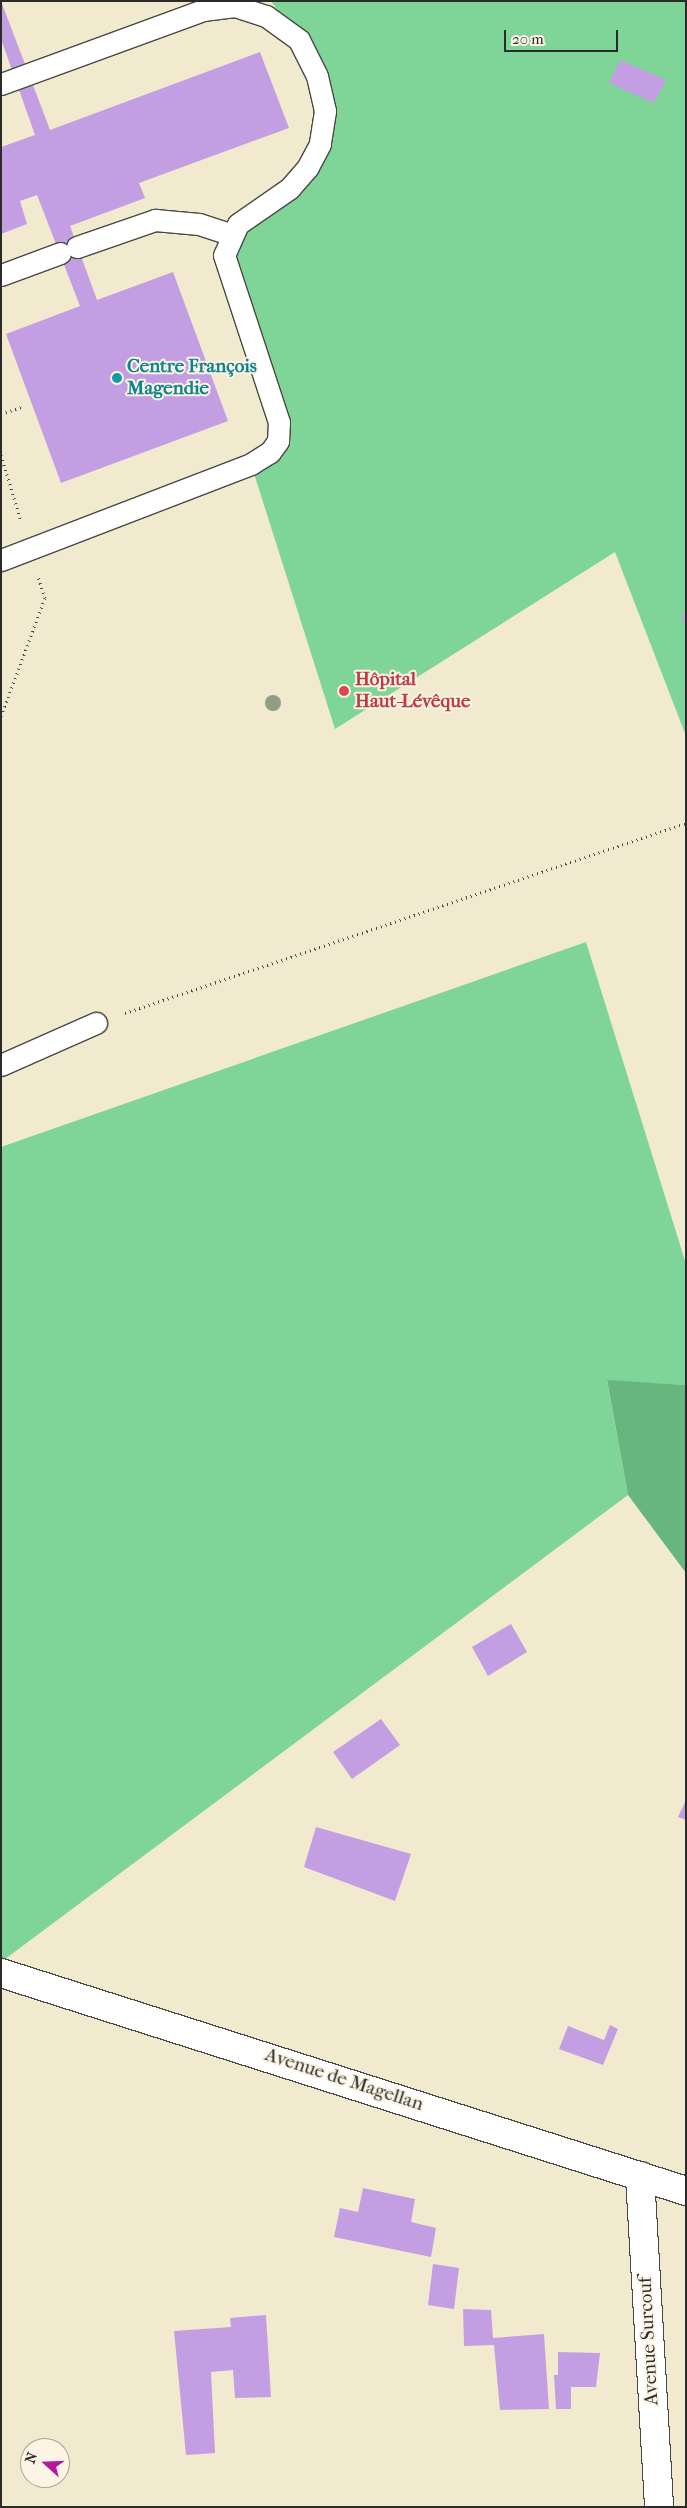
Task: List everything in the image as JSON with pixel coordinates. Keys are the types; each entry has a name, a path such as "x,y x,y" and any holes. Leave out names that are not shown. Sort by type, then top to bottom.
{"street":[{"name":"Avenue de Magellan","path":"1,1973 686,2191"},
{"name":"Avenue Surcouf","path":"640,2176 659,2507"}],"lane":[{"path":"1,84 203,10 235,6 266,16 299,40 317,76 326,111 320,144 308,167 290,188 230,234 226,268 279,422 278,441 270,452 251,464 1,560"},
{"path":"1,275 155,220 199,224 230,234"},
{"path":"1,1066 96,1023"}],"path":[{"path":"1,414 24,406"},
{"path":"96,1023 686,823"}],"green space":[{"path":"271,1 686,1 686,736 615,552 335,729 251,464 278,441 227,241 290,188 325,111 299,40"},
{"path":"586,942 686,1264 686,1385 607,1381 628,1495 1,1962 1,1147"},
{"path":"607,1380 686,1385 686,1573 628,1495"}],"building":[{"path":"1,1 50,130 260,52 289,128 139,183 145,198 70,226 97,300 173,272 228,421 61,483 6,334 80,306 37,195 20,201 27,224 1,234 1,147 35,135 1,39"},
{"path":"620,60 666,80 654,103 609,83"},
{"path":"686,613 686,628 681,615"},
{"path":"511,1624 527,1652 488,1676 472,1647"},
{"path":"381,1719 400,1745 352,1779 333,1752"},
{"path":"686,1800 686,1820 678,1817"},
{"path":"316,1827 411,1854 395,1901 304,1867"},
{"path":"610,2025 618,2029 603,2065 559,2049 568,2026 604,2040"},
{"path":"363,2188 415,2199 411,2222 436,2228 431,2257 334,2237 340,2208 358,2212"},
{"path":"433,2264 459,2268 454,2309 428,2305"},
{"path":"463,2309 491,2310 493,2338 544,2334 549,2409 500,2410 494,2345 464,2346"},
{"path":"266,2315 271,2397 235,2398 233,2370 211,2372 215,2453 186,2455 174,2331 231,2327 230,2318"},
{"path":"558,2352 600,2353 596,2387 571,2387 571,2409 556,2409 554,2375 558,2375"}],"place":[{"name":"Centre François Magendie","path":"117,378"},
{"name":"Hôpital Haut-Lévêque","path":"344,691"}]}
